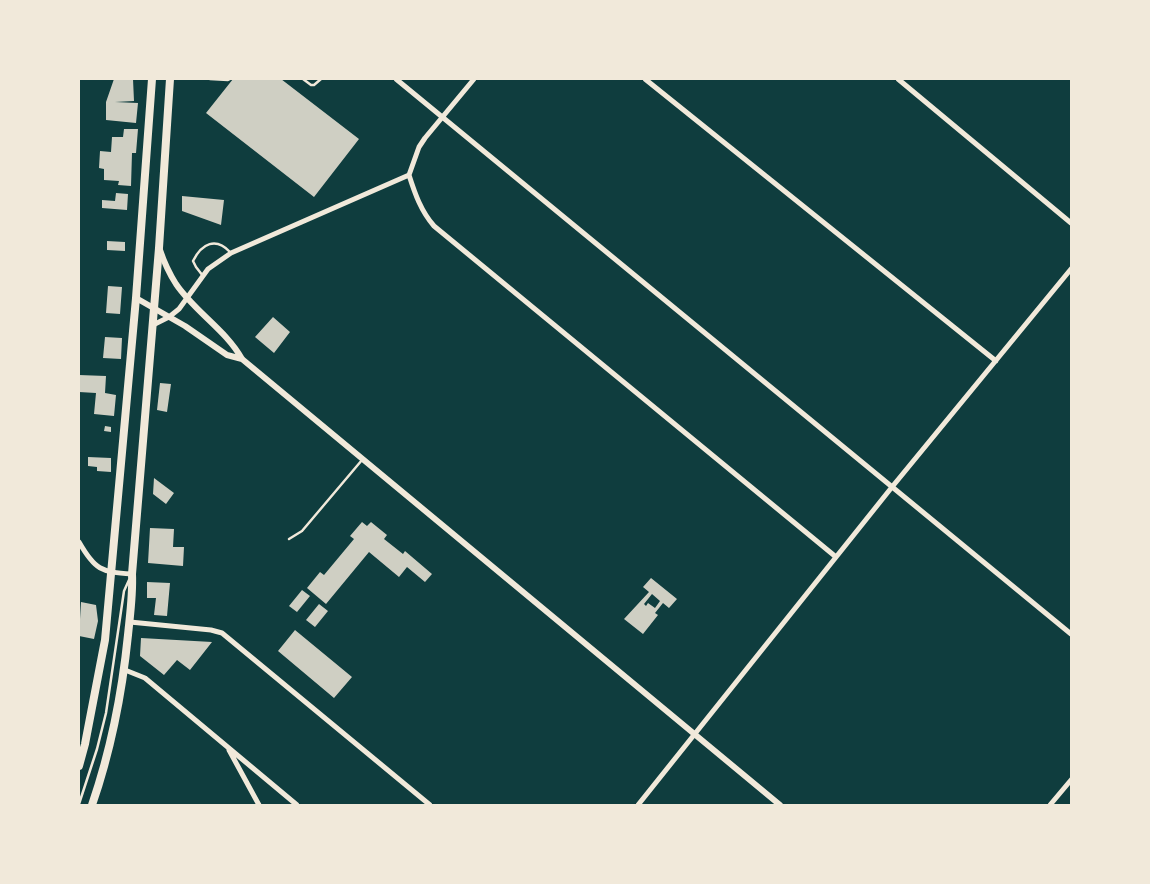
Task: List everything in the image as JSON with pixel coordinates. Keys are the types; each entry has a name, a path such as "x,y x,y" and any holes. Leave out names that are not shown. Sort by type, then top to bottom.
{"main road":[{"path":"79,766 105,640 136,298 152,79"},
{"path":"92,805 113,737 125,670 133,591 132,574 159,248 170,79"}],"street":[{"path":"146,79 151,88"},
{"path":"396,79 1071,634"},
{"path":"474,79 419,147 409,175 426,217 434,226 836,557"},
{"path":"645,79 996,361"},
{"path":"898,79 1071,223"},
{"path":"152,325 169,317 179,309 208,269 231,253 409,175"},
{"path":"159,248 168,271 187,298 234,346 242,360"},
{"path":"638,805 892,487 1071,269"},
{"path":"136,298 154,307 227,355 242,360 780,805"},
{"path":"79,542 92,561 102,570 132,574"},
{"path":"130,622 211,630 222,633 430,805"},
{"path":"125,670 145,678 297,805"},
{"path":"228,747 259,805"},
{"path":"1050,805 1071,780"}],"lane":[{"path":"210,79 230,79"},
{"path":"303,79 314,85 321,79"},
{"path":"202,276 193,261 203,247 213,243 223,244 231,253"},
{"path":"289,539 302,531 363,459"},
{"path":"79,804 97,749 106,713 124,591 132,574"}],"building":[{"path":"114,79 133,79 134,101 115,102 138,103 136,123 106,120 106,102"},
{"path":"233,79 281,79 359,139 314,197 206,113"},
{"path":"124,129 138,129 136,153 132,153 131,186 118,185 119,181 104,180 104,169 99,168 100,151 111,152 112,137 123,137"},
{"path":"116,193 128,194 127,210 102,208 102,200 115,201"},
{"path":"182,196 224,200 221,225 182,211"},
{"path":"107,241 125,242 125,251 107,250"},
{"path":"108,286 122,287 120,314 106,313"},
{"path":"273,317 290,332 274,353 255,337"},
{"path":"105,337 122,338 121,359 103,358"},
{"path":"79,375 106,376 105,393 116,395 114,416 94,414 96,393 79,392"},
{"path":"160,383 171,384 167,412 157,410"},
{"path":"105,426 111,427 111,432 104,431"},
{"path":"88,457 111,458 111,472 97,471 97,467 88,466"},
{"path":"154,478 174,493 166,504 153,494"},
{"path":"362,522 367,526 371,522 387,535 384,539 403,554 405,551 432,574 425,582 407,567 399,577 369,552 326,604 307,588 320,572 324,575 354,539 350,536"},
{"path":"150,528 174,529 173,547 184,547 183,566 148,563"},
{"path":"651,578 677,599 669,608 663,603 655,613 658,615 643,634 624,619 649,592 643,587","holes":["652,594 660,601 655,608 648,603 646,606 644,604"]},
{"path":"147,582 170,583 167,616 154,615 156,598 147,598"},
{"path":"302,590 310,596 297,612 289,606"},
{"path":"81,602 96,605 98,621 94,639 79,636"},
{"path":"319,604 328,611 315,627 306,620"},
{"path":"295,630 352,677 334,698 278,651"},
{"path":"141,638 212,642 190,670 177,660 164,675 140,656"}]}
